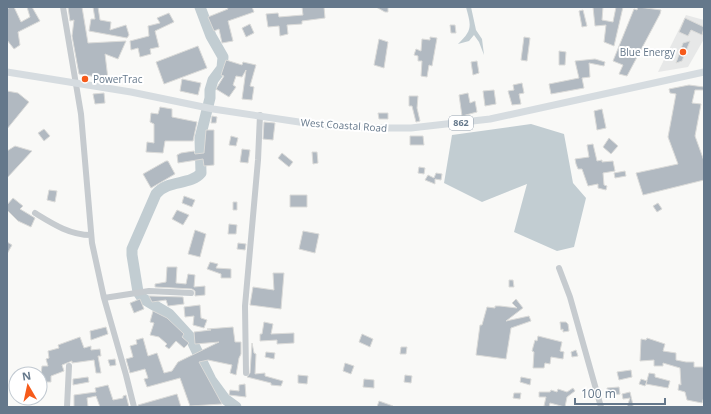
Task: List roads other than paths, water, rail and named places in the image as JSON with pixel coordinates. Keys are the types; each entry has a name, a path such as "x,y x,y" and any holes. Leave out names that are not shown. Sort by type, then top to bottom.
{"main road":[{"name":"West Coastal Road","path":"7,72 131,92 213,109 319,125 370,128 411,128 490,119 704,72"}],"street":[{"path":"63,7 77,84 90,206 91,235 104,298 134,407"},
{"path":"246,373 244,306 258,160 260,115"},
{"path":"35,213 55,226 79,235 91,235"},
{"path":"559,268 570,297 601,407"},
{"path":"104,298 149,292 191,293"},
{"path":"67,407 69,366"}],"waterway":[{"path":"200,7 211,36 223,57 222,68 213,80 210,90 210,98 200,138 201,173 191,180 167,186 156,194 132,249 132,255 138,292 142,298 169,314 190,337 211,380 225,399 236,407"}],"place":[{"name":"Blue Energy","path":"683,52"},
{"name":"PowerTrac","path":"85,79"}]}
